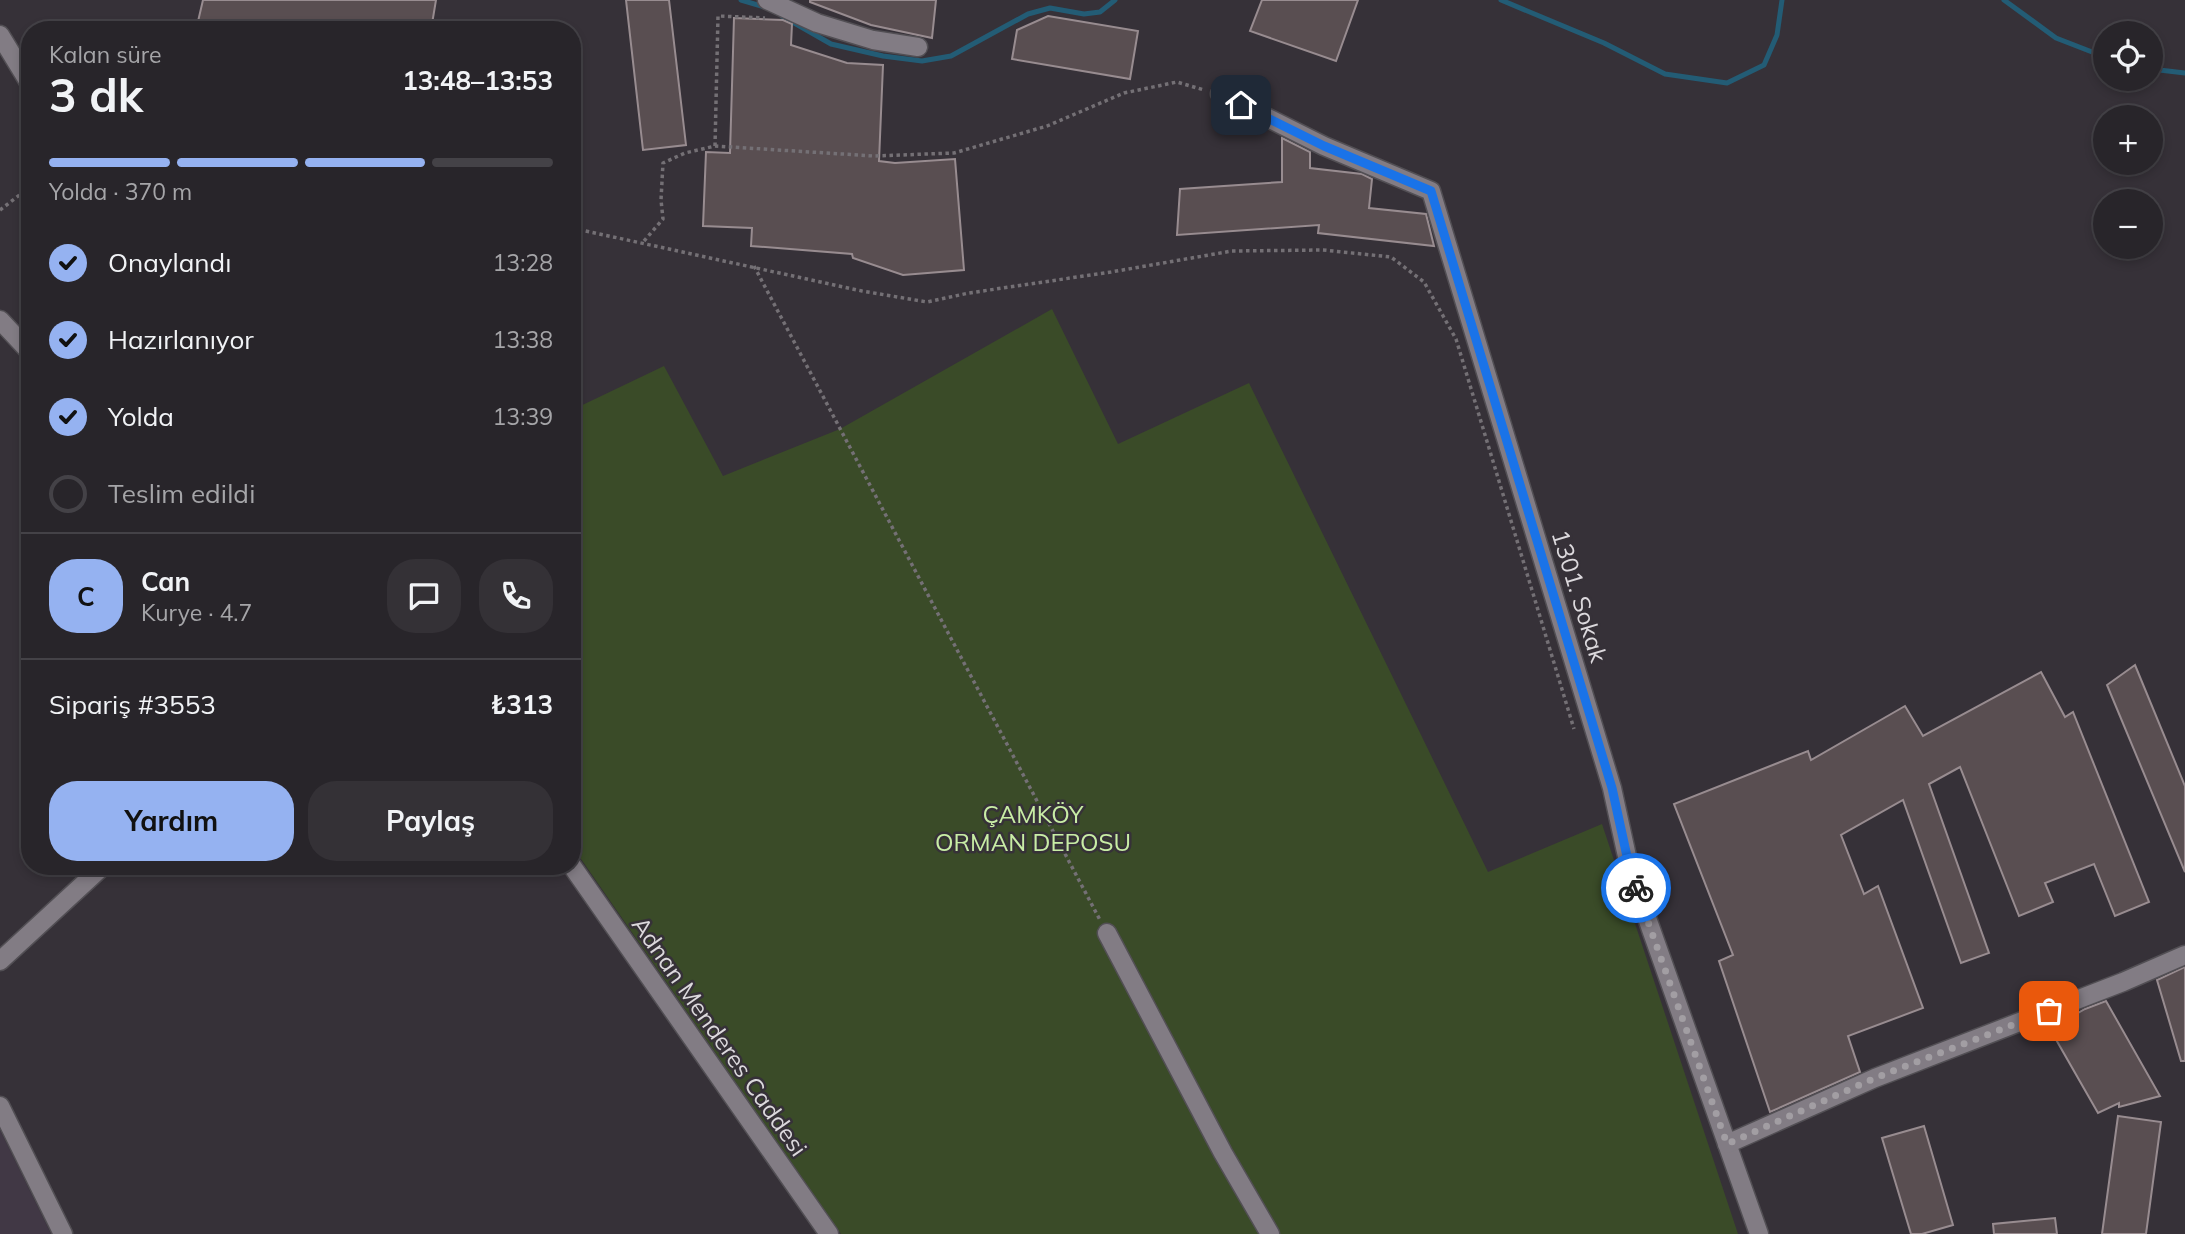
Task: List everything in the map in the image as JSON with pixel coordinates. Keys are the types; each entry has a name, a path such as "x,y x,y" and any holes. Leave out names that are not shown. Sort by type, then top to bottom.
{"street":[{"path":"771,2 817,23 873,40 918,47"},
{"path":"0,35 21,69"},
{"name":"1301. Sokak","path":"1220,94 1324,146 1431,191 1612,788 1630,870 1759,1234"},
{"path":"0,320 21,342"},
{"path":"0,961 93,875"},
{"name":"Adnan Menderes Caddesi","path":"578,875 829,1234"},
{"path":"1107,933 1223,1153 1270,1234"},
{"path":"1727,1144 1875,1078 2123,982 2185,955"},
{"path":"0,1106 63,1234"}],"path":[{"path":"715,146 718,16 771,19 771,2"},
{"path":"644,242 663,219 663,163 685,153 715,146 874,156 954,153 1047,126 1124,93 1177,82 1220,94"},
{"path":"0,210 21,194"},
{"path":"581,230 927,302 1231,251 1322,250 1391,257 1424,282 1456,339 1578,740"},
{"path":"754,266 1107,933"}],"shaded area":[{"path":"0,1130 51,1234 0,1234"}],"green space":[{"name":"ÇAMKÖY ORMAN DEPOSU","path":"1052,309 1118,444 1249,383 1488,872 1602,824 1738,1234 841,1234 581,859 581,406 664,366 723,476 840,429"}],"building":[{"path":"203,0 436,0 432,21 198,21"},
{"path":"626,0 669,0 686,145 643,150"},
{"path":"810,0 936,0 932,38 871,25"},
{"path":"1262,0 1358,0 1336,61 1250,31"},
{"path":"1048,16 1138,31 1130,79 1012,59 1017,30"},
{"path":"734,18 783,20 792,24 791,45 847,63 883,65 879,161 895,163 955,159 964,270 903,275 853,258 852,254 751,246 752,228 703,226 706,152 730,153"},
{"path":"1282,138 1310,152 1310,168 1362,174 1372,179 1369,208 1426,214 1434,246 1318,233 1319,225 1177,235 1180,189 1282,182"},
{"path":"2135,665 2185,786 2185,872 2107,685"},
{"path":"2041,672 2065,717 2073,712 2149,902 2115,916 2094,864 2045,883 2053,902 2019,916 1960,767 1929,784 1989,953 1961,963 1903,800 1841,835 1864,894 1878,886 1923,1008 1848,1036 1860,1072 1770,1112 1719,961 1733,955 1674,804 1808,751 1811,760 1905,706 1923,736"},
{"path":"2185,967 2185,1061 2181,1061 2157,980"},
{"path":"2106,1001 2160,1096 2119,1107 2119,1103 2098,1113 2050,1029 2085,1009"},
{"path":"2118,1116 2161,1122 2146,1234 2102,1234"},
{"path":"1924,1126 1953,1225 1922,1234 1911,1234 1882,1138"},
{"path":"2055,1218 2057,1234 1994,1234 1993,1224"}],"waterway":[{"path":"741,0 768,8"},
{"path":"782,16 831,44 883,56 922,61 951,56 1028,14 1050,8 1084,14 1100,12 1115,0"},
{"path":"1501,0 1604,43 1665,74 1727,83 1764,65 1777,35 1782,0"},
{"path":"2004,0 2056,38 2093,52"},
{"path":"2163,70 2185,73"}],"way so far":[{"path":"1636,888 1727,1144 1875,1078 2049,1011"}],"route":[{"path":"1241,105 1324,146 1431,191 1612,788 1636,888"}]}
